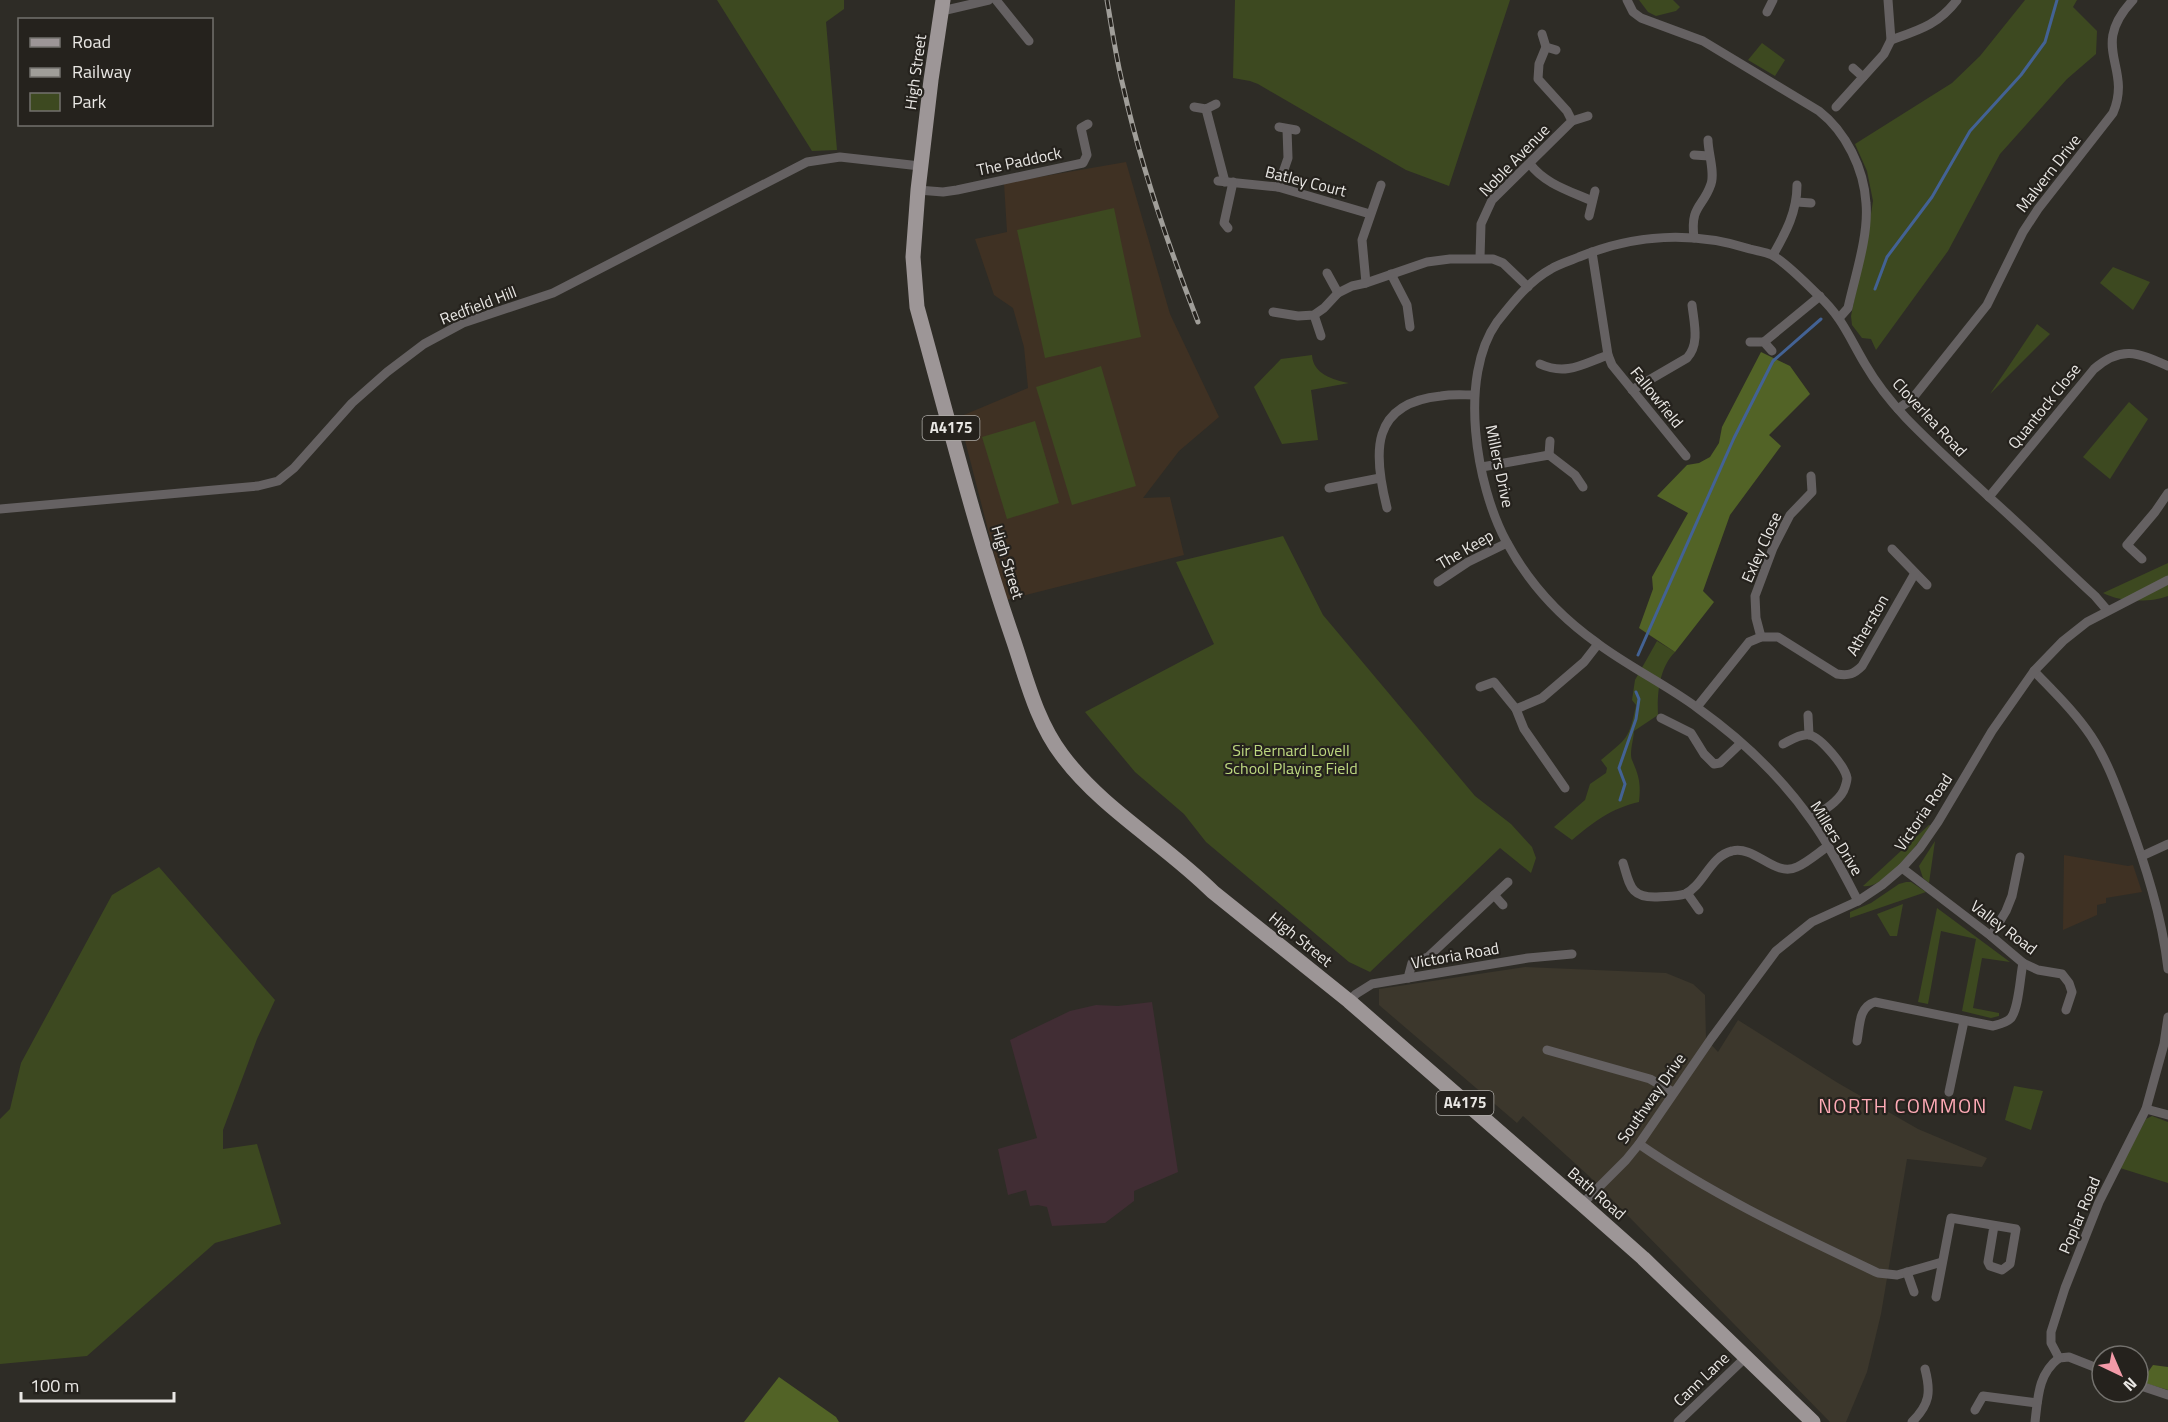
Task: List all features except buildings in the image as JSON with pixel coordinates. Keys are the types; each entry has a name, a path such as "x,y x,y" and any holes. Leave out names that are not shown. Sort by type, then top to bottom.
{"main road":[{"name":"High Street","path":"943,6 920,166 913,257 917,307 1004,614 1038,712 1062,755 1095,790 1213,892 1349,1001"},
{"name":"Bath Road","path":"1349,1001 1643,1258 1813,1422"}],"street":[{"path":"943,6 989,0"},
{"path":"996,0 1029,41"},
{"path":"1628,0 1633,12 1641,18 1703,41 1819,111 1829,119 1849,146 1857,165 1866,203 1865,229 1848,308 1840,317"},
{"path":"1767,12 1773,0"},
{"path":"1836,107 1884,54 1891,40 1888,0"},
{"path":"1891,40 1930,26 1948,12 1957,0"},
{"name":"Malvern Drive","path":"1898,409 1912,399 1987,305 2023,232 2038,209 2113,113 2118,101 2119,86 2111,50 2111,35 2123,10 2133,0"},
{"path":"1542,34 1546,47 1556,50"},
{"name":"Noble Avenue","path":"1546,47 1539,64 1538,79 1568,111 1572,121"},
{"path":"1853,69 1863,77"},
{"path":"1194,107 1206,109 1216,104"},
{"path":"1206,109 1225,182 1224,223 1228,228"},
{"name":"Noble Avenue","path":"1480,258 1481,224 1492,200 1572,121 1588,116"},
{"name":"The Paddock","path":"918,190 943,192 957,190 1083,163 1087,155 1081,128 1088,124"},
{"path":"1278,187 1288,158 1288,129"},
{"path":"1694,237 1692,223 1695,211 1712,182 1708,140"},
{"path":"1694,155 1709,156"},
{"name":"Redfield Hill","path":"0,509 258,486 278,481 294,468 352,403 387,372 424,344 463,323 553,293 807,162 840,157 920,166"},
{"path":"1530,164 1538,175 1547,180 1593,196 1589,216"},
{"name":"Batley Court","path":"1225,182 1278,187 1370,214"},
{"path":"1366,283 1362,240 1381,185"},
{"path":"1773,255 1788,229 1797,202 1797,185"},
{"path":"1797,202 1811,202"},
{"name":"Millers Drive","path":"1840,317 1820,296 1773,255 1723,240 1694,237 1650,238 1610,246 1551,269 1528,287 1507,310 1488,336 1480,357 1474,395 1482,466 1496,519 1507,543 1528,576 1552,605 1598,644 1697,707 1742,743 1774,774 1811,819 1858,901"},
{"name":"Fallowfield","path":"1592,252 1608,355 1612,365 1686,456"},
{"path":"1273,312 1298,316 1314,315 1338,293 1352,286 1427,262 1493,259 1503,263 1528,287"},
{"path":"1327,273 1338,293"},
{"path":"1391,274 1407,305 1410,327"},
{"path":"1750,342 1764,342 1820,296"},
{"path":"1632,390 1687,358 1693,352 1696,338 1692,305"},
{"path":"1314,315 1321,336"},
{"name":"Cloverlea Road","path":"1840,317 1866,366 1898,409 1934,447 2095,596 2107,610"},
{"path":"1694,325 1706,324"},
{"path":"1764,342 1772,351"},
{"name":"Quantock Close","path":"1989,497 2102,362 2125,352 2168,366"},
{"path":"1540,364 1553,370 1567,370 1608,355"},
{"path":"1387,508 1380,478 1378,455 1381,434 1389,420 1402,407 1425,399 1474,395"},
{"path":"1658,441 1667,433"},
{"path":"1549,455 1550,441"},
{"path":"1482,466 1549,455 1577,472 1583,487"},
{"name":"Exley Close","path":"1761,637 1756,618 1755,596 1773,548 1790,515 1812,492 1811,476"},
{"path":"1329,488 1380,478"},
{"path":"2142,559 2127,545 2168,493"},
{"name":"The Keep","path":"1438,582 1468,562 1507,543"},
{"path":"1892,549 1927,585"},
{"name":"Atherston","path":"1761,637 1778,637 1837,674 1848,676 1862,666 1915,573"},
{"name":"Victoria Road","path":"1737,1003 1776,951 1793,937 1812,922 1858,901 1902,868 1920,848 1938,822 1992,731 2034,671 2063,641 2107,610 2168,580"},
{"path":"1697,707 1749,642 1761,637"},
{"path":"1516,708 1542,698 1584,662 1598,644"},
{"path":"2034,671 2073,711 2092,738 2114,779 2165,928 2168,969"},
{"path":"1480,687 1495,678 1516,708 1524,729 1565,788"},
{"path":"1513,724 1516,708"},
{"path":"1808,715 1809,735"},
{"path":"1660,718 1691,733 1704,754 1714,764 1720,763 1742,743"},
{"path":"1783,744 1800,735 1809,735 1830,750 1847,777 1845,788 1840,796 1811,819"},
{"path":"1545,781 1555,774"},
{"path":"2142,856 2168,844"},
{"path":"1623,863 1630,885 1637,895 1679,896 1687,893 1721,856 1732,851 1744,850 1775,866 1786,869 1796,868 1828,846"},
{"path":"1990,936 2006,911 2012,896 2020,857"},
{"name":"Valley Road","path":"1902,868 2023,963 2038,970 2062,974 2072,992 2066,1010"},
{"path":"1408,978 1412,963 1428,957 1508,882"},
{"path":"1687,893 1700,910"},
{"path":"1494,894 1503,904"},
{"name":"Victoria Road","path":"1349,1001 1372,984 1528,958 1572,954"},
{"path":"1857,1041 1863,1011 1868,1004 1875,1002 1993,1026 2003,1024 2011,1018 2014,1009 2023,963"},
{"name":"Southway Drive","path":"1582,1204 1639,1144 1737,1003"},
{"name":"Poplar Road","path":"2060,1358 2051,1343 2051,1332 2065,1288 2099,1202 2146,1108 2164,1044 2168,1017"},
{"path":"1948,1092 1964,1021"},
{"path":"1547,1050 1650,1079 1673,1092"},
{"path":"2146,1108 2168,1115"},
{"path":"1639,1144 1673,1168 1727,1199 1878,1273 1897,1275 1942,1262"},
{"path":"1936,1297 1951,1218 2016,1229 2010,1264 2002,1270 1990,1266 1988,1262 1994,1226"},
{"path":"1907,1272 1914,1292"},
{"name":"Cann Lane","path":"1678,1422 1746,1357"},
{"path":"2035,1422 2042,1378 2049,1366 2060,1358 2069,1357 2090,1365"},
{"path":"1912,1422 1923,1410 1930,1388 1925,1369"},
{"path":"2150,1389 2168,1395"},
{"path":"1975,1410 1983,1396 2037,1403"}],"shaded area":[{"path":"1126,162 1170,314 1219,417 1179,451 1143,498 1170,497 1184,555 1006,600 959,417 1028,388 1024,347 1013,308 994,295 975,239 1007,232 1004,183"},
{"path":"2064,855 2133,865 2142,892 2106,898 2106,903 2097,905 2097,915 2063,930"},
{"path":"1525,967 1666,973 1693,984 1705,995 1706,1039 1718,1052 1738,1020 1838,1083 1918,1129 1987,1158 1982,1167 1907,1159 1881,1314 1867,1372 1846,1422 1830,1422 1589,1176 1523,1116 1517,1123 1379,1005 1379,989"},
{"path":"1152,1002 1178,1172 1134,1191 1134,1201 1105,1223 1052,1226 1047,1207 1030,1206 1026,1190 1008,1195 998,1149 1037,1138 1010,1040 1070,1011 1096,1005 1118,1006"}],"green space":[{"path":"717,0 844,0 844,9 826,22 837,150 812,151"},
{"path":"1235,0 1510,0 1449,186 1406,170 1258,84 1233,78"},
{"path":"1639,0 1673,0 1680,7 1676,11 1656,16 1648,12"},
{"path":"2025,0 2077,0 2073,7 2097,31 2096,54 2067,79 2000,154 1948,251 1876,350 1871,339 1862,338 1852,325 1851,316 1873,201 1867,171 1855,144 1952,83 1980,56"},
{"path":"1762,43 1785,60 1775,76 1748,60"},
{"path":"1114,208 1141,337 1045,358 1017,230"},
{"path":"2113,267 2150,282 2133,310 2100,283"},
{"path":"2037,324 2050,334 1990,394"},
{"path":"1761,352 1790,366 1810,394 1769,435 1781,446 1730,515 1703,591 1714,602 1675,652 1639,628 1653,589 1652,577 1688,513 1657,496 1687,465 1699,463 1710,457 1719,443 1722,427"},
{"path":"1312,355 1316,367 1325,375 1349,383 1311,390 1318,440 1282,444 1254,387 1281,359"},
{"path":"1101,366 1136,486 1072,505 1036,387"},
{"path":"2129,402 2148,419 2110,479 2083,457"},
{"path":"1035,421 1059,503 1007,519 982,437"},
{"name":"Sir Bernard Lovell School Playing Field","path":"1283,536 1323,615 1475,796 1511,824 1532,847 1536,858 1531,873 1500,848 1370,972 1349,962 1206,842 1184,814 1135,772 1085,712 1214,644 1176,562"},
{"path":"2168,563 2168,596 2153,600 2135,600 2103,593"},
{"path":"1657,641 1675,652 1662,673 1658,715 1634,731 1631,757 1639,780 1639,802 1603,816 1572,840 1554,827 1585,800 1590,784 1606,773 1607,768 1601,760 1622,742 1629,732 1636,705 1632,700 1635,680"},
{"path":"1931,825 1919,842 1891,873 1872,885 1863,886"},
{"path":"1935,841 1929,883 1923,878 1919,866"},
{"path":"159,867 275,1000 257,1039 223,1130 223,1149 257,1144 281,1224 215,1243 87,1356 0,1364 0,1119 10,1109 21,1063 112,895"},
{"path":"1911,882 1926,892 1850,918 1850,912 1871,903 1899,884"},
{"path":"1903,904 1897,936 1890,936 1877,914"},
{"path":"1937,908 2010,962 1982,958 1973,1008 1999,1013 1999,1016 1991,1018 1962,1011 1976,939 1941,931 1928,1004 1918,1002"},
{"path":"2014,1086 2043,1091 2031,1130 2005,1120"},
{"path":"2152,1116 2168,1122 2168,1183 2120,1168 2146,1119"},
{"path":"2153,1365 2168,1367 2168,1390 2150,1385 2150,1369"},
{"path":"779,1377 836,1417 839,1422 744,1422"}],"waterway":[{"path":"1875,289 1887,257 1932,197 1970,131 2021,75 2045,42 2057,0"},
{"path":"1638,655 1734,438 1773,361 1821,319"},
{"path":"1620,800 1625,784 1619,768 1636,719 1639,699 1636,692"}],"railway":[{"path":"1107,0 1114,43 1138,146 1166,235 1198,322"}],"district":[{"name":"NORTH COMMON","path":"1903,1106"}]}
